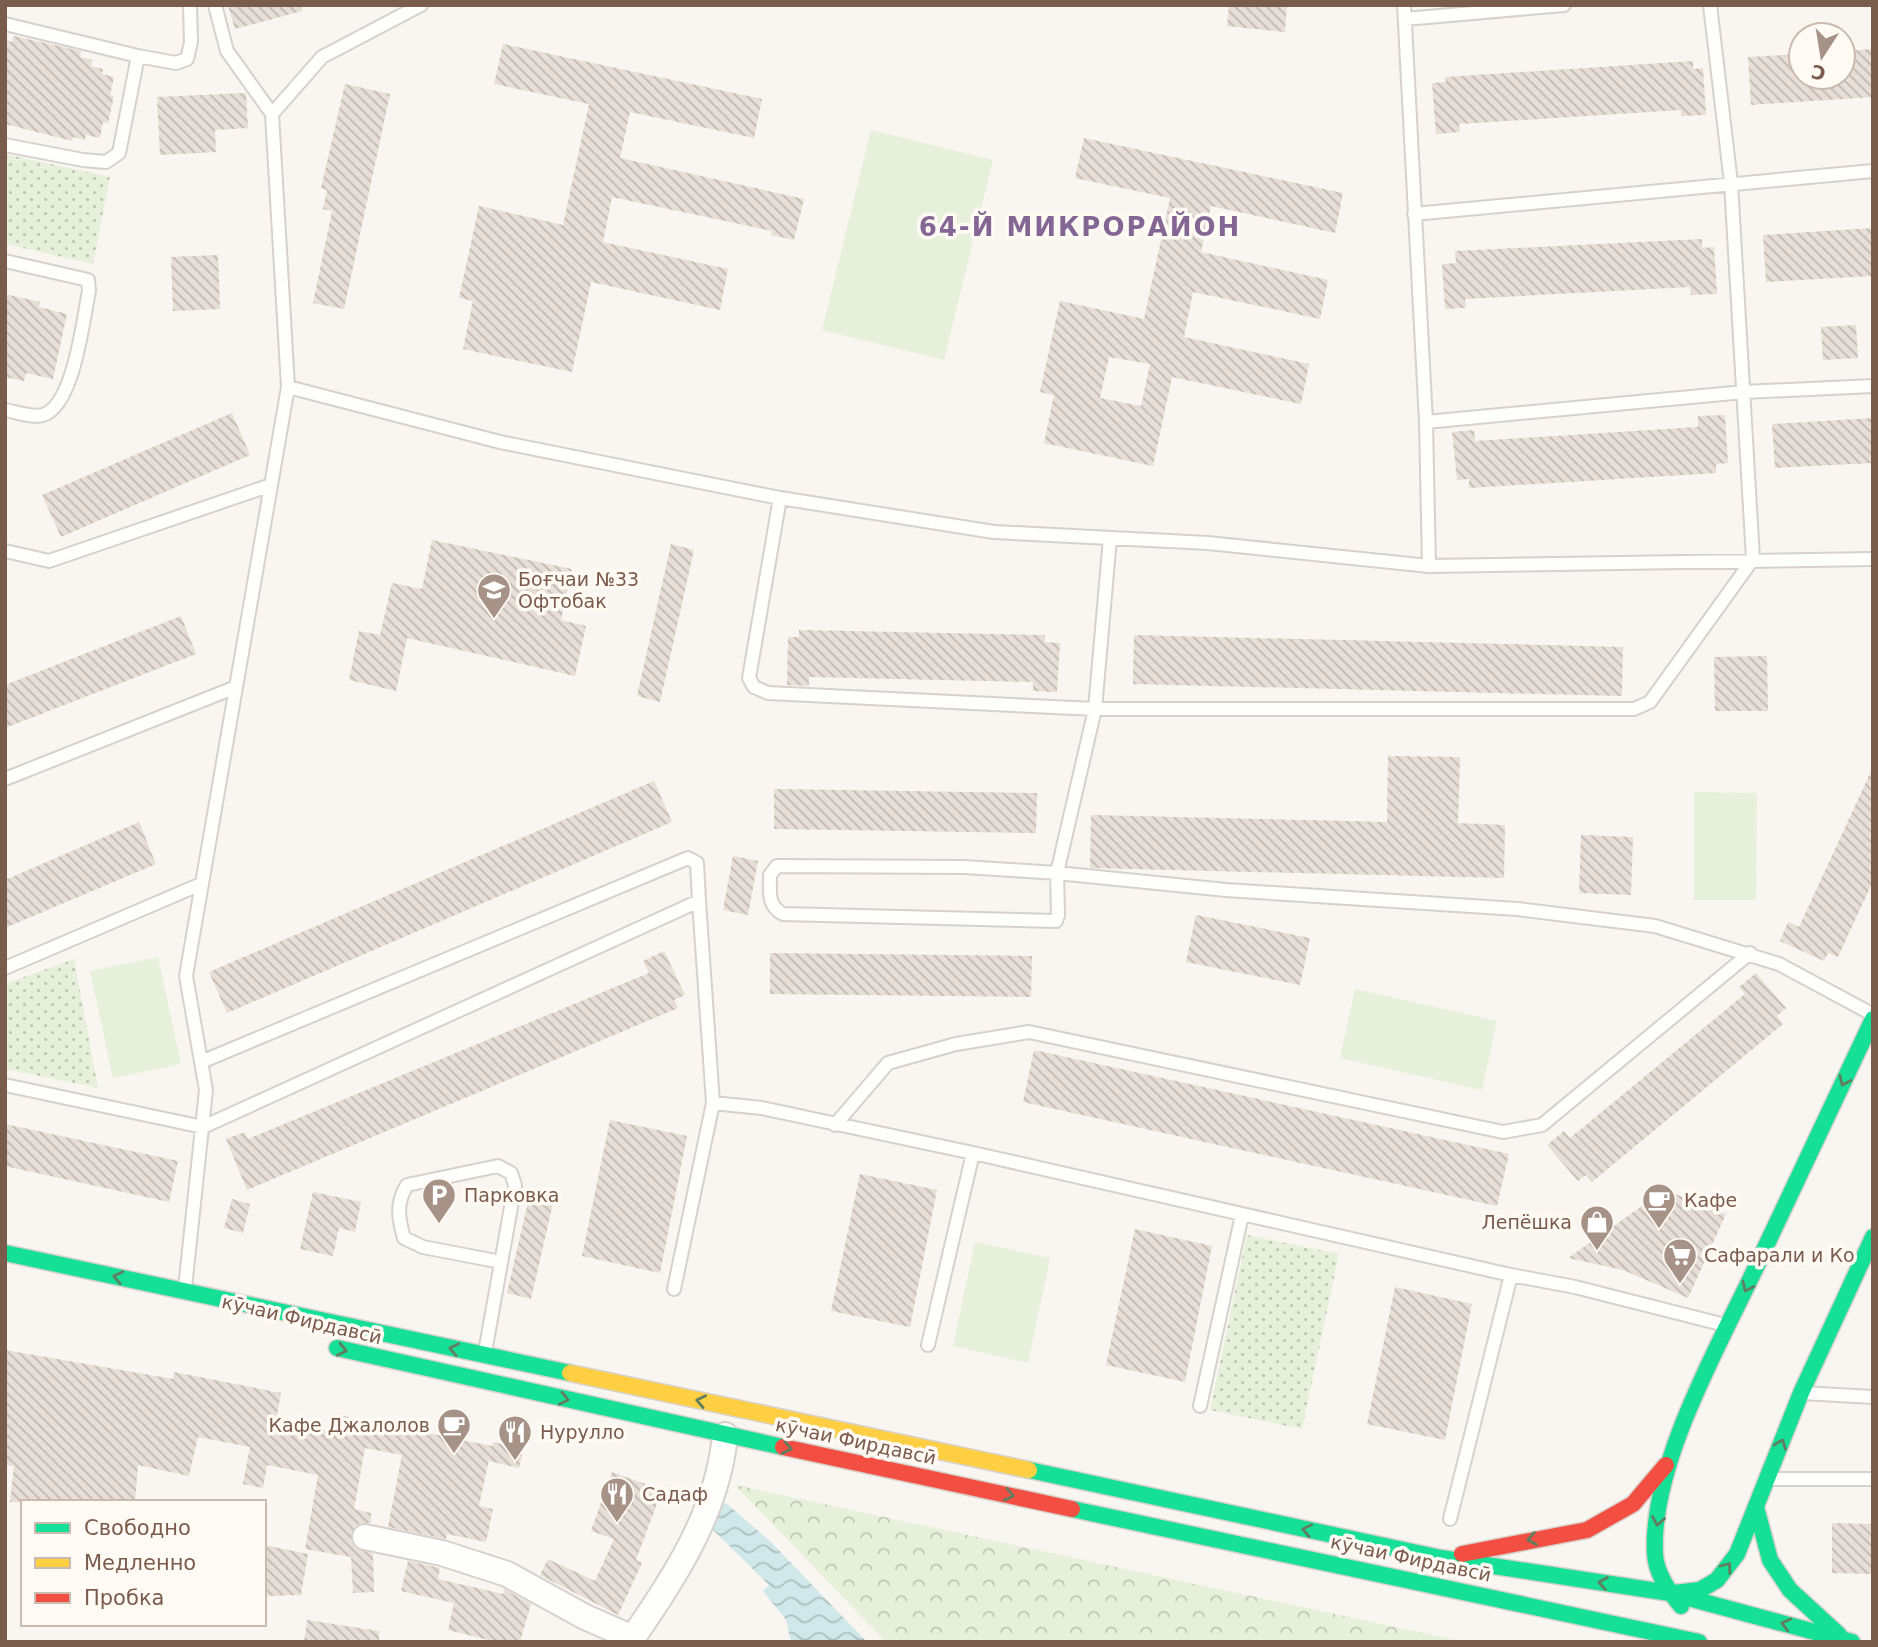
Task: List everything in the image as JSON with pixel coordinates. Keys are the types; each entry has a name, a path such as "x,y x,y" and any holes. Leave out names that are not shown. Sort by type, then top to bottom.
{"street":[{"path":"1670,1593 1660,1574 1655,1555 1656,1525 1670,1460 1729,1326 1873,1017"},
{"path":"1622,1623 1670,1593 1700,1590 1717,1580 1737,1554 1801,1393 1873,1237"},
{"name":"кӯчаи Фирдавсӣ","path":"5,1254 183,1297 485,1355 1441,1558 1670,1593 1848,1641"},
{"name":"кӯчаи Фирдавсӣ","path":"317,1344 725,1435 1702,1642"},
{"path":"365,1537 442,1553 508,1574 632,1640 688,1553 717,1482 723,1462 725,1435"},
{"path":"1441,1558 1587,1530 1633,1504 1670,1460"},
{"path":"1756,1507 1770,1560 1783,1580 1790,1590 1848,1641"},
{"name":"кӯчаи Фирдавсӣ","path":"1670,1593 1702,1642"}],"lane":[{"path":"5,24 176,63 187,59 191,42 190,5"},
{"path":"183,1297 206,1090 186,976 288,387 272,114 227,51 215,5"},
{"path":"272,114 322,57 421,5"},
{"path":"1429,566 1426,422 1404,12 1564,5"},
{"path":"780,498 749,678 754,687 768,693 1095,709 1634,709 1650,702 1754,559 1731,183 1710,5"},
{"path":"5,145 106,162 119,153 138,56"},
{"path":"1413,214 1873,171"},
{"path":"5,261 88,280 89,291 72,374 54,410 41,416 5,410"},
{"path":"1426,422 1744,392 1873,386"},
{"path":"288,387 393,417 499,442 780,498 994,532 1208,543 1429,566 1873,559"},
{"path":"5,551 49,561 271,485"},
{"path":"1110,538 1095,709 1057,873 1056,921 1050,923 783,914 771,905 770,875 777,866 965,867 1057,873 1226,890 1530,911 1655,926 1750,953 1779,964 1873,1017"},
{"path":"5,779 236,687"},
{"path":"201,1062 688,858 697,863 713,1103 674,1289"},
{"path":"5,968 201,884"},
{"path":"5,1085 203,1127 699,901"},
{"path":"835,1125 888,1063 956,1044 1029,1032 1503,1132 1521,1130 1542,1125 1750,953"},
{"path":"713,1103 762,1108 973,1153 1511,1275 1575,1287 1729,1326"},
{"path":"928,1345 973,1153"},
{"path":"485,1355 502,1262 515,1185 511,1172 498,1166 407,1185 400,1197 398,1217 404,1238 423,1247 502,1262"},
{"path":"1199,1406 1242,1215"},
{"path":"1450,1519 1511,1275"},
{"path":"1801,1393 1873,1397"},
{"path":"1767,1479 1873,1479"}],"green space":[{"path":"871,130 993,160 944,360 822,330"},
{"path":"5,154 110,177 93,264 5,244"},
{"path":"1694,792 1757,793 1756,900 1694,900"},
{"path":"158,957 181,1064 113,1078 90,971"},
{"path":"74,959 98,1088 5,1069 5,984"},
{"path":"1355,989 1497,1021 1482,1090 1340,1058"},
{"path":"1247,1235 1339,1254 1302,1429 1210,1410"},
{"path":"975,1242 1050,1258 1028,1363 953,1346"},
{"path":"735,1485 1465,1642 886,1642"}],"water":[{"path":"726,1503 770,1541 867,1642 791,1642 786,1620 763,1591 769,1585 707,1524 715,1507"}],"building":[{"path":"228,5 301,5 302,11 235,29"},
{"path":"1229,5 1287,5 1285,32 1227,26"},
{"path":"14,36 81,51 80,57 92,60 91,66 103,69 102,74 114,77 110,95 114,96 108,123 103,122 100,138 86,135 85,140 73,137 72,141 5,124 5,40 12,42"},
{"path":"503,44 762,99 754,138 630,112 620,158 804,199 794,240 771,235 772,231 612,197 603,242 728,269 720,310 591,282 572,372 463,349 473,301 459,298 479,206 563,225 589,104 494,84"},
{"path":"1873,49 1873,97 1751,105 1748,57 1787,55 1787,91 1857,91 1857,50"},
{"path":"1693,61 1693,69 1703,68 1706,115 1681,116 1681,110 1459,124 1460,132 1436,134 1432,83 1446,82 1445,77"},
{"path":"345,84 390,94 344,309 313,303 332,211 323,209 327,190 321,188"},
{"path":"246,93 248,128 215,130 216,152 160,155 157,97"},
{"path":"1084,138 1343,193 1335,233 1211,206 1201,252 1328,280 1320,319 1193,292 1184,337 1309,364 1301,404 1172,377 1153,466 1044,443 1054,395 1040,392 1060,301 1144,319 1170,198 1075,178","holes":["1109,357 1150,364 1141,406 1100,398"]},
{"path":"1873,228 1873,276 1766,282 1763,235"},
{"path":"1702,239 1702,248 1714,247 1717,294 1691,295 1690,287 1465,299 1466,308 1445,309 1442,264 1456,263 1455,251"},
{"path":"218,255 220,309 173,311 171,257"},
{"path":"5,294 40,302 39,307 67,314 53,379 26,373 24,381 5,377"},
{"path":"1856,325 1858,358 1823,360 1821,327"},
{"path":"232,413 250,455 61,537 42,495"},
{"path":"1725,415 1728,463 1716,464 1716,473 1469,488 1469,479 1457,480 1452,432 1474,430 1475,441 1698,427 1698,416"},
{"path":"1873,418 1873,463 1775,468 1772,424"},
{"path":"432,540 572,569 561,620 586,626 575,676 407,638 396,691 349,680 359,631 380,635 392,583 422,589"},
{"path":"671,544 694,550 660,702 637,696"},
{"path":"181,616 196,654 5,728 5,685"},
{"path":"799,630 1045,635 1045,642 1060,643 1057,692 1033,691 1033,682 809,677 809,686 787,685 788,637 799,637"},
{"path":"1134,635 1623,647 1622,696 1133,684"},
{"path":"1767,656 1768,711 1715,711 1714,657"},
{"path":"1388,756 1460,757 1458,823 1505,825 1504,878 1090,868 1091,815 1387,822"},
{"path":"1873,767 1873,881 1838,957 1828,953 1824,961 1780,941 1788,922 1799,927"},
{"path":"654,781 672,822 227,1013 209,972"},
{"path":"774,789 1037,793 1036,833 774,829"},
{"path":"139,822 156,864 5,928 5,880"},
{"path":"1581,835 1633,837 1631,895 1579,893"},
{"path":"733,856 758,861 748,915 723,910"},
{"path":"1196,915 1310,938 1300,985 1186,962"},
{"path":"664,951 685,995 674,1000 678,1008 247,1190 226,1139 245,1132 248,1139 649,973 643,961"},
{"path":"770,953 1032,956 1031,997 770,994"},
{"path":"1756,973 1786,1008 1777,1016 1783,1024 1592,1182 1586,1175 1578,1181 1547,1145 1564,1131 1570,1138 1745,994 1739,987"},
{"path":"1034,1050 1509,1154 1497,1206 1023,1102"},
{"path":"610,1120 687,1136 660,1273 582,1256"},
{"path":"5,1124 178,1161 169,1202 5,1166"},
{"path":"860,1174 937,1190 910,1327 831,1311"},
{"path":"531,1189 555,1195 531,1299 507,1293"},
{"path":"1665,1190 1726,1214 1688,1298 1623,1270 1568,1258"},
{"path":"313,1192 361,1202 355,1232 339,1228 333,1256 300,1249"},
{"path":"232,1199 250,1204 243,1233 224,1228"},
{"path":"1135,1229 1212,1246 1185,1382 1106,1365"},
{"path":"1395,1287 1472,1304 1445,1440 1367,1424"},
{"path":"5,1350 173,1379 174,1372 281,1393 276,1421 331,1431 334,1414 492,1446 479,1506 493,1509 486,1542 447,1534 446,1539 388,1527 402,1455 365,1448 354,1509 371,1513 371,1523 361,1523 354,1527 351,1541 356,1548 373,1554 374,1592 353,1593 351,1557 305,1549 318,1475 267,1465 263,1488 243,1484 250,1447 198,1437 189,1476 138,1465 135,1500 10,1502 14,1466 5,1465"},
{"path":"493,1442 523,1449 519,1468 489,1461"},
{"path":"612,1472 662,1490 636,1560 642,1563 618,1615 540,1575 548,1559 595,1581 614,1539 591,1531"},
{"path":"1832,1523 1873,1524 1873,1574 1832,1573"},
{"path":"266,1545 308,1554 301,1595 266,1596"},
{"path":"408,1561 440,1568 438,1579 503,1594 504,1589 531,1604 520,1642 497,1642 448,1630 454,1603 401,1591"},
{"path":"307,1620 379,1631 379,1642 304,1642"}],"traffic: fast":[{"path":"1681,1606 1661,1575 1655,1554 1656,1519 1663,1483 1675,1445 1707,1369 1873,1019"},
{"path":"1674,1593 1700,1590 1717,1580 1737,1554 1801,1393 1873,1237"},
{"path":"5,1253 570,1373"},
{"path":"337,1348 783,1447"},
{"path":"1029,1470 1441,1558 1670,1593 1852,1642"},
{"path":"1756,1507 1770,1560 1790,1590 1839,1635"},
{"path":"1072,1509 1699,1642"}],"traffic: slow":[{"path":"570,1373 1029,1470"}],"traffic: jam":[{"path":"783,1447 1072,1509"},
{"path":"1462,1554 1587,1530 1633,1504 1666,1465"}],"place":[{"name":"Боғчаи №33 Офтобак","path":"494,620"},
{"name":"Парковка","path":"439,1225"},
{"name":"Кафе","path":"1659,1230"},
{"name":"Лепёшка","path":"1597,1252"},
{"name":"Сафарали и Ко","path":"1680,1285"},
{"name":"Кафе Джалолов","path":"454,1455"},
{"name":"Нурулло","path":"515,1462"},
{"name":"Садаф","path":"617,1524"}],"district":[{"name":"64-Й МИКРОРАЙОН","path":"1080,227"}]}
